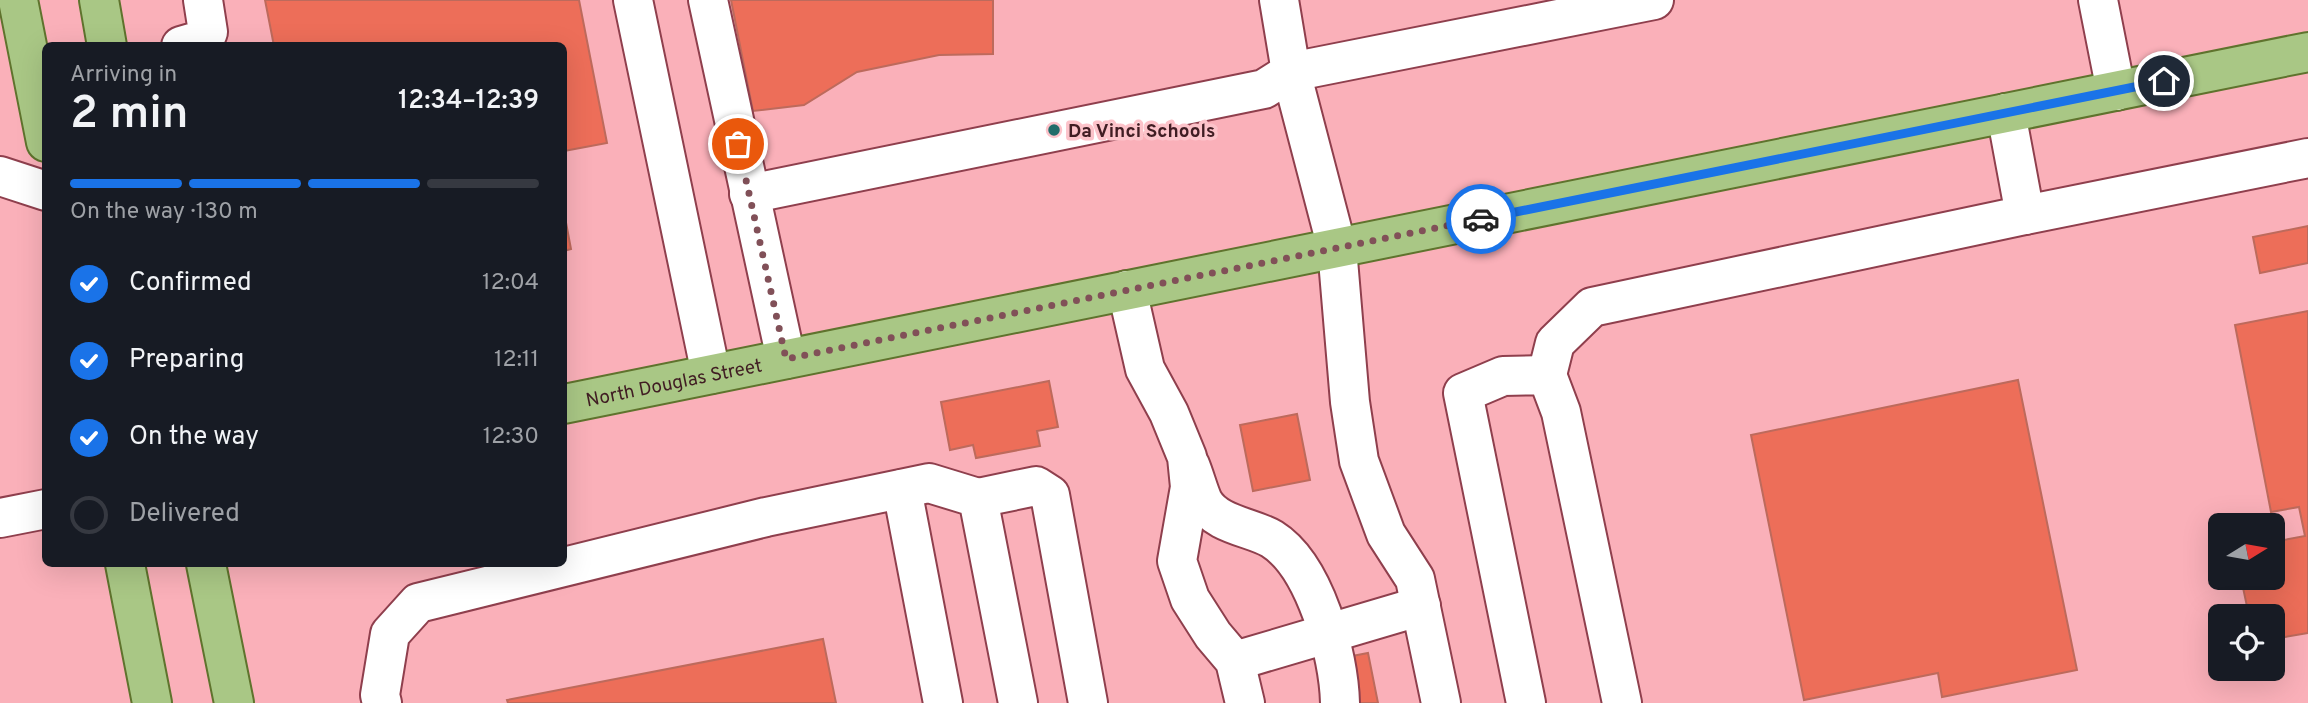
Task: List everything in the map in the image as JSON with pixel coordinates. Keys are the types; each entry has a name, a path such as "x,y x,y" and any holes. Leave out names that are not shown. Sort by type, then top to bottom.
{"main road":[{"path":"18,0 42,122"},
{"path":"99,0 106,42"},
{"name":"North Douglas Street","path":"567,403 2308,52"},
{"path":"126,567 152,703"},
{"path":"207,567 234,703"}],"street":[{"path":"195,42 205,39 208,32 203,0"},
{"path":"633,0 711,374"},
{"path":"708,0 786,359"},
{"path":"1279,0 1291,72 1337,248 1350,402 1359,461 1386,534 1415,579 1441,703"},
{"path":"749,194 1264,89 1291,72 1654,0"},
{"path":"2098,0 2116,91"},
{"path":"2006,113 2025,215"},
{"path":"1622,703 1562,412 1547,375 1555,343 1592,307 2025,215 2308,159"},
{"path":"0,176 42,190"},
{"path":"1127,290 1145,369 1169,412 1204,503 1226,521 1273,540 1306,572 1327,632 1343,697"},
{"path":"1526,703 1462,394 1503,376 1547,375"},
{"path":"1187,457 1190,487 1177,561 1190,599 1213,635 1235,661 1245,703"},
{"path":"567,566 752,520 929,483 978,498 1036,486 1050,495 1088,703"},
{"path":"902,489 943,703"},
{"path":"978,498 1018,703"},
{"path":"0,518 42,510"},
{"path":"382,703 380,695 390,634 418,603 563,567"},
{"path":"1235,661 1421,606"}],"building":[{"path":"265,0 579,0 607,143 567,150 567,42 273,42"},
{"path":"731,0 993,0 993,54 939,55 857,72 804,105 753,111"},
{"path":"2308,226 2308,263 2260,273 2253,237"},
{"path":"567,228 571,249 567,250"},
{"path":"2308,311 2308,633 2285,637 2285,604 2246,604 2244,590 2286,590 2286,540 2305,536 2299,507 2271,512 2235,325"},
{"path":"2018,380 2077,670 1942,697 1938,673 1804,700 1751,435"},
{"path":"1049,381 1058,427 1037,431 1040,446 976,458 973,445 950,450 941,402"},
{"path":"1297,414 1310,480 1253,491 1240,425"},
{"path":"823,639 836,703 508,703 507,700"},
{"path":"1368,653 1378,703 1324,703 1316,663"}],"way so far":[{"path":"738,144 786,359 1481,219"}],"place":[{"name":"Da Vinci Schools","path":"1054,130"}],"route":[{"path":"1481,219 2164,81"}]}
